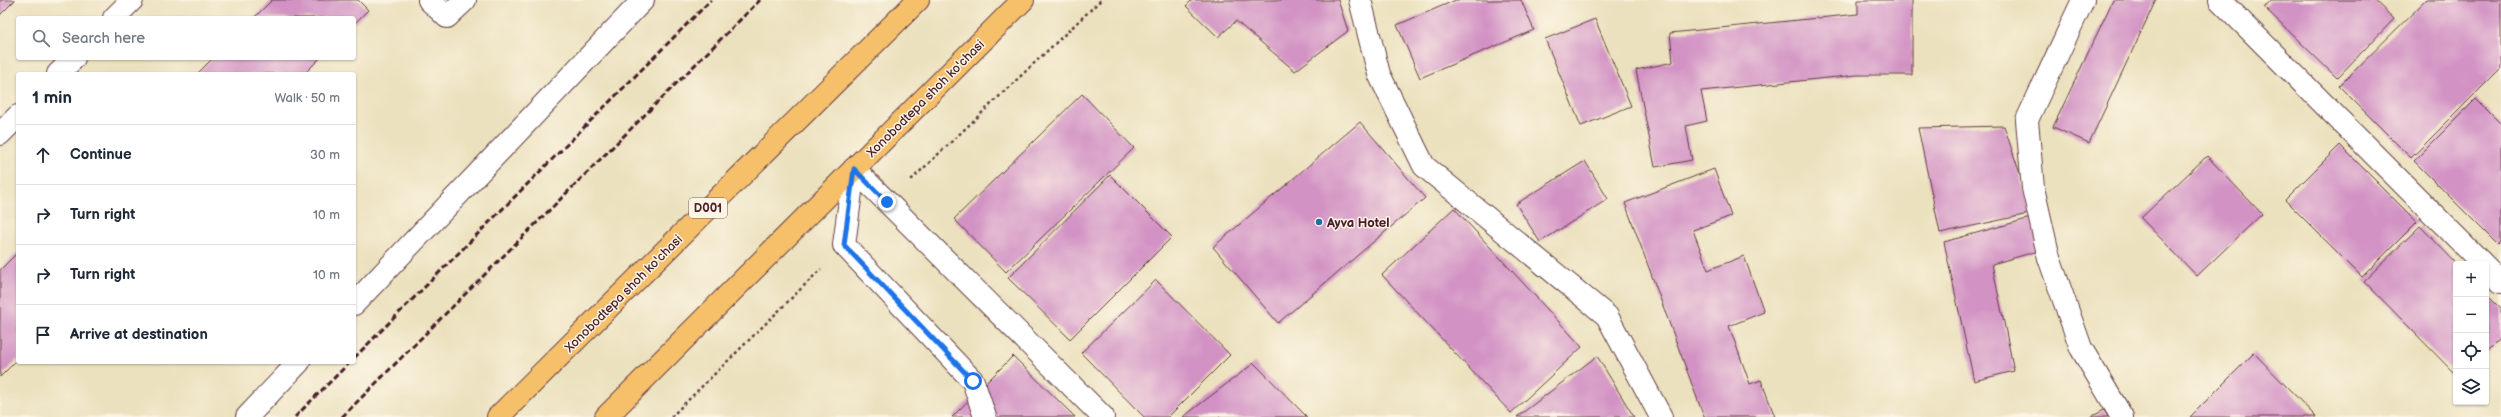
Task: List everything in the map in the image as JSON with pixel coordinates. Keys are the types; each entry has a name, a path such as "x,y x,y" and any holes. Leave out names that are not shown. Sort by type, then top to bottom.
{"highway":[{"name":"Xonobodtepa shoh ko'chasi","path":"498,417 918,0"},
{"name":"Xonobodtepa shoh ko'chasi","path":"606,417 1023,0"}],"street":[{"path":"116,16 132,0"},
{"path":"429,0 447,17 465,0"},
{"path":"356,302 643,0"},
{"path":"1360,0 1379,74 1424,166 1607,316 1661,417"},
{"path":"2083,0 2027,120 2032,173 2049,258 2080,348 2122,417"},
{"path":"2220,0 2480,261"},
{"path":"60,72 72,60"},
{"path":"0,134 16,118"},
{"path":"854,169 844,245 973,381 985,417"},
{"path":"854,169 1103,417"},
{"path":"2489,270 2501,282"},
{"path":"247,417 297,364"}],"building":[{"path":"0,0 15,0 0,15"},
{"path":"272,0 358,0 368,10 356,22 356,16 256,16"},
{"path":"1192,0 1338,0 1348,31 1295,71 1236,21 1218,37 1186,6"},
{"path":"1456,0 1521,0 1534,30 1420,78 1397,25"},
{"path":"1858,0 1912,0 1912,75 1857,75 1701,91 1707,121 1686,126 1692,160 1655,167 1636,70 1673,62 1670,33 1858,14"},
{"path":"2113,0 2156,0 2089,143 2053,127"},
{"path":"2270,0 2374,0 2394,19 2337,78 2264,7"},
{"path":"2426,0 2501,0 2501,68 2411,158 2339,86"},
{"path":"1595,19 1631,106 1581,126 1545,39"},
{"path":"211,60 318,60 306,72 199,72"},
{"path":"1082,94 1134,148 1006,272 954,219"},
{"path":"2476,99 2501,124 2501,242 2498,245 2414,161"},
{"name":"Ayva Hotel","path":"1360,122 1425,198 1278,323 1213,247"},
{"path":"2004,126 2033,213 1940,233 1918,128"},
{"path":"2340,145 2417,222 2362,277 2285,200"},
{"path":"2207,156 2262,214 2197,276 2141,218"},
{"path":"1585,161 1608,199 1540,242 1516,204"},
{"path":"1714,169 1731,216 1693,230 1708,270 1744,256 1764,312 1729,326 1750,384 1761,380 1775,417 1704,417 1625,203"},
{"path":"1110,175 1172,237 1070,339 1008,278"},
{"path":"1454,208 1582,347 1511,413 1382,275"},
{"path":"2034,217 2042,250 1992,264 2014,371 1974,381 1944,242"},
{"path":"2420,226 2454,261 2453,372 2364,281"},
{"path":"16,254 16,361 0,377 0,270"},
{"path":"1156,280 1230,355 1168,417 1144,417 1081,353"},
{"path":"2489,297 2501,309 2501,338 2489,350"},
{"path":"2254,353 2316,417 2190,417"},
{"path":"1013,356 1075,417 952,417"},
{"path":"1597,356 1634,417 1517,417"},
{"path":"1254,363 1307,417 1183,417"},
{"path":"2104,410 2108,417 2091,417"}],"railway":[{"path":"356,356 711,0"},
{"path":"342,417 760,0"},
{"path":"295,417 348,364"}],"place":[{"name":"Ayva Hotel","path":"1319,222"}],"route":[{"path":"887,202 854,169 844,245 973,381"}]}
